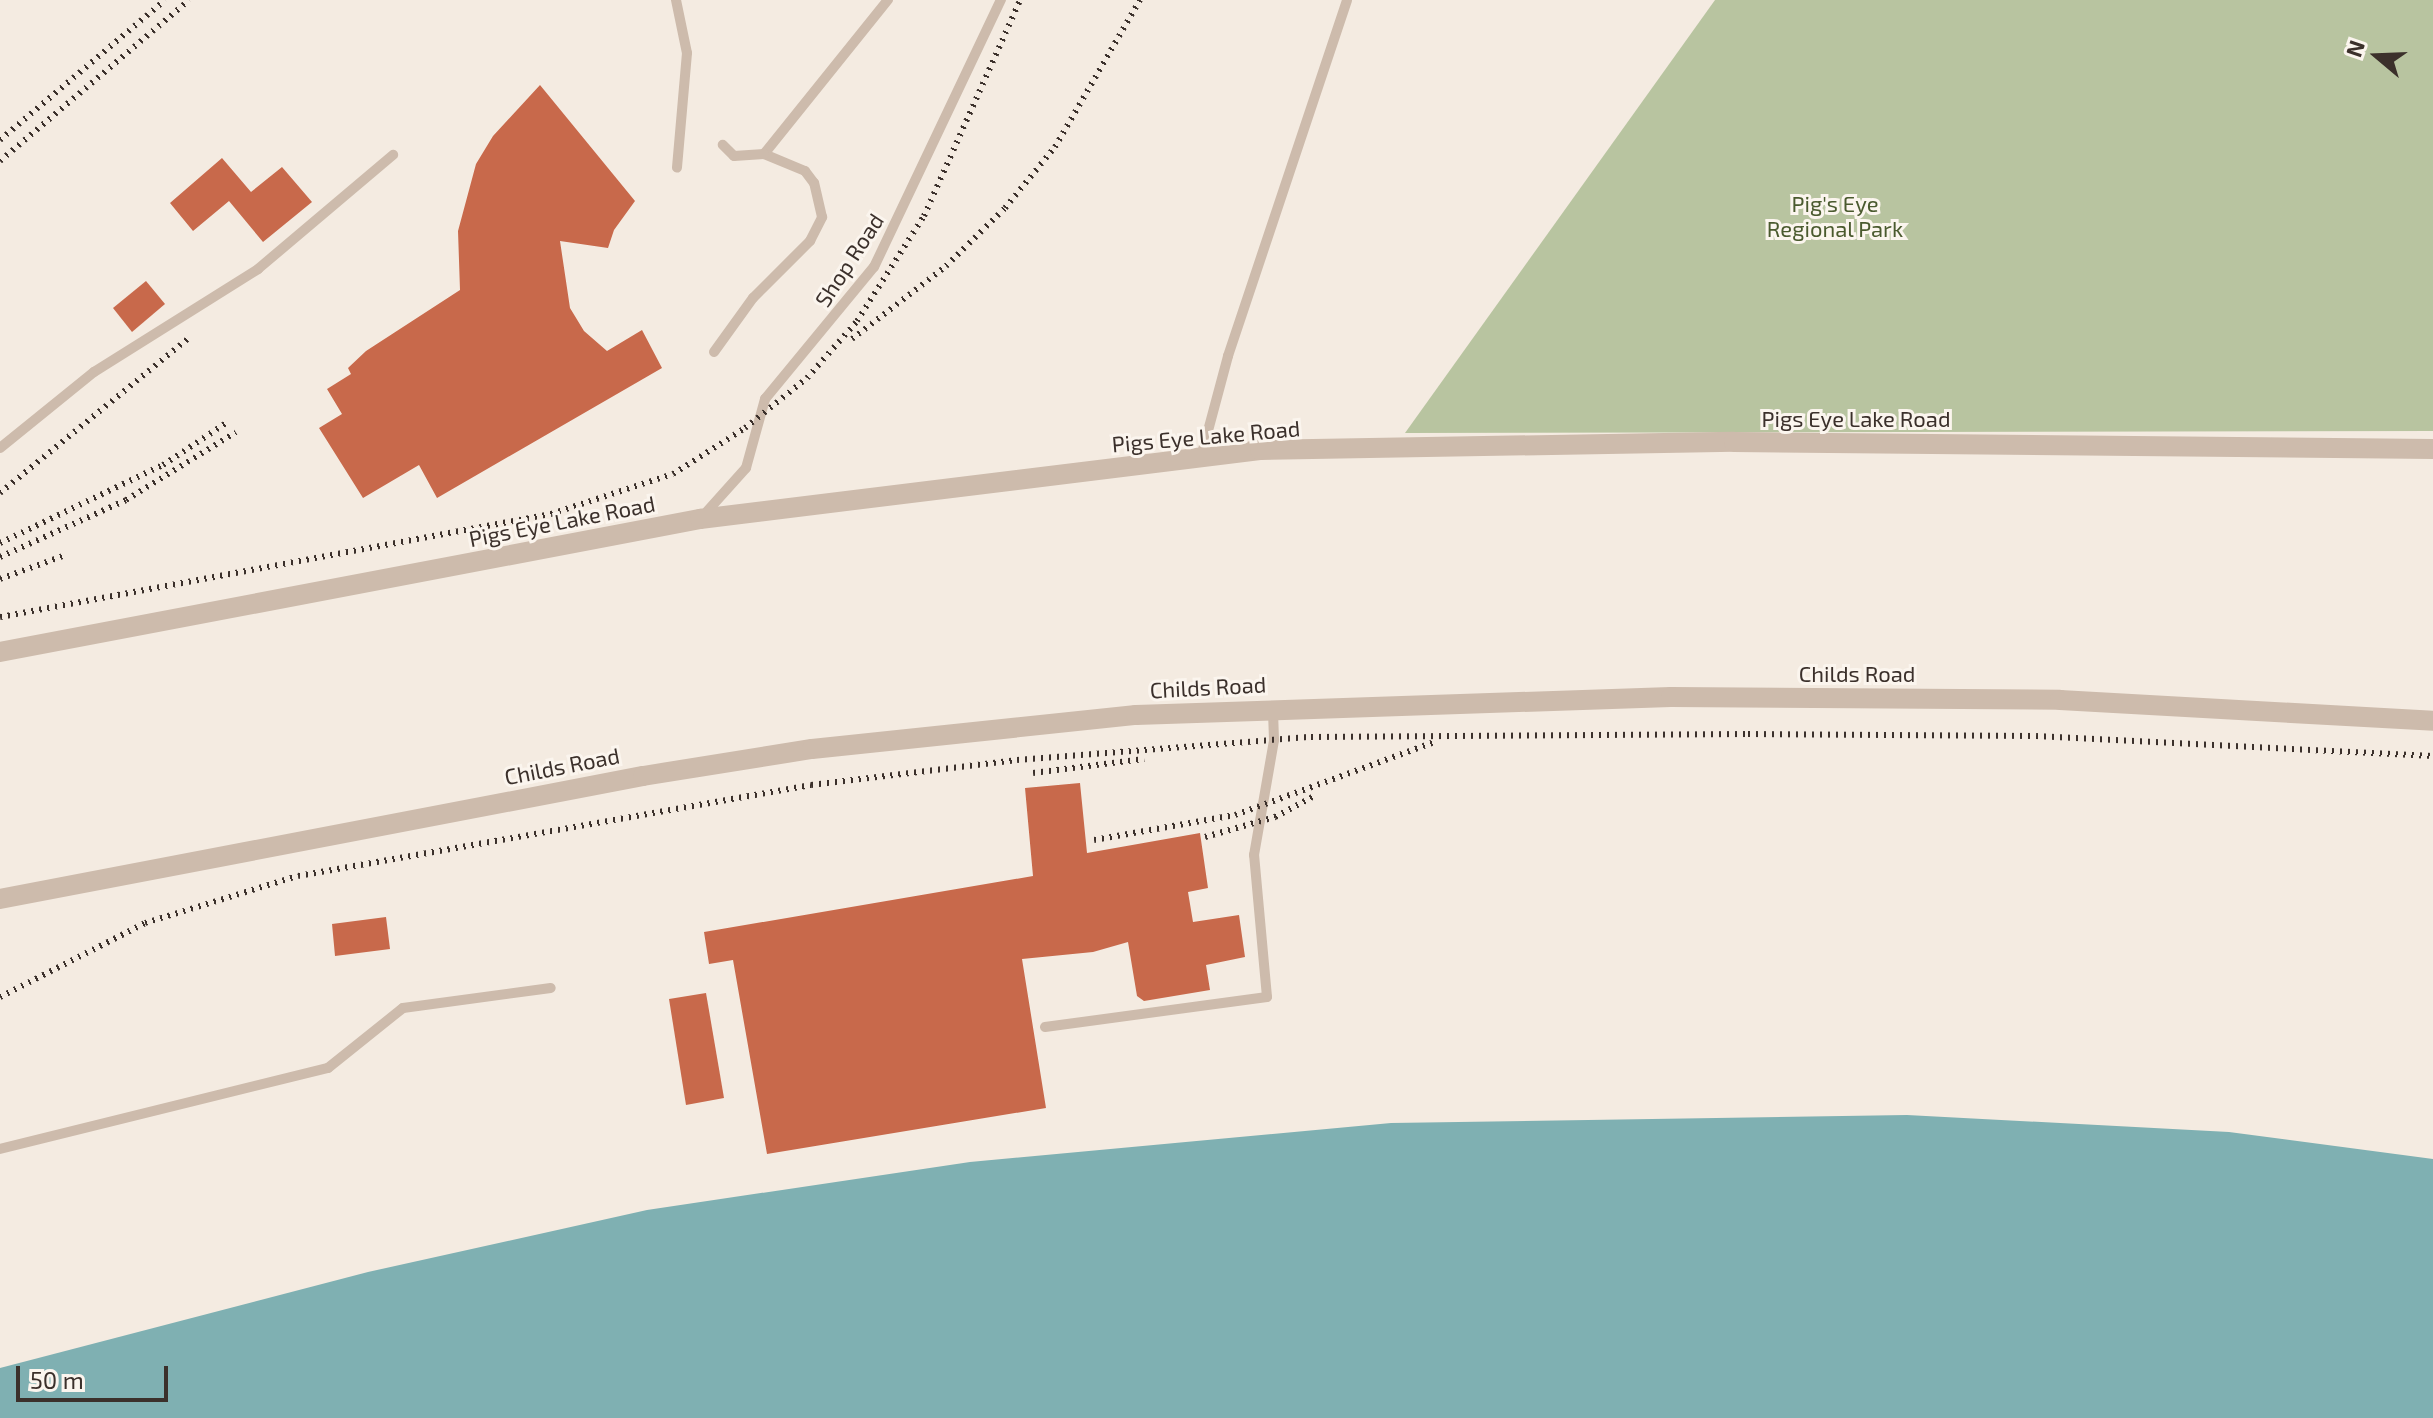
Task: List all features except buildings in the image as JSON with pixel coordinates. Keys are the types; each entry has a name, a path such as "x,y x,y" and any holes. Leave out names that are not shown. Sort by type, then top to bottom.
{"street":[{"name":"Pigs Eye Lake Road","path":"0,652 700,519 1260,450 1734,442 2433,449"},
{"name":"Childs Road","path":"0,899 585,786 812,749 989,728 1273,707 1671,697 2031,699 2433,721"}],"lane":[{"path":"676,0 687,53 677,168"},
{"path":"764,154 888,0"},
{"name":"Shop Road","path":"700,519 746,468 765,399 874,267 1001,0"},
{"path":"1201,457 1232,342 1347,0"},
{"path":"714,352 753,298 810,241 822,217 814,183 805,171 764,154 734,156 723,145"},
{"path":"0,448 94,372 258,269 393,155"},
{"path":"1045,1027 1267,997 1254,855 1274,740 1273,707"},
{"path":"0,1149 328,1068 403,1008 551,988"}],"green space":[{"name":"Pig's Eye Regional Park","path":"1715,0 2433,0 2433,431 1405,433"}],"water":[{"path":"1907,1115 2229,1132 2433,1159 2433,1418 0,1418 0,1368 368,1272 647,1210 970,1162 1391,1123"}],"railway":[{"path":"0,140 165,0"},
{"path":"0,161 189,0"},
{"path":"0,617 551,514 673,474 745,428 807,378 857,321 924,216 1020,0"},
{"path":"852,339 946,266 1005,208 1055,147 1140,0"},
{"path":"0,493 191,336"},
{"path":"0,543 163,465 229,421"},
{"path":"0,557 126,500 236,432"},
{"path":"0,579 63,556"},
{"path":"0,997 145,923 298,876 811,785 1017,760 1311,737 1748,734 2036,736 2433,756"},
{"path":"1094,840 1235,815 1434,742"},
{"path":"1033,773 1144,759"},
{"path":"1205,837 1275,817 1316,795"}]}
